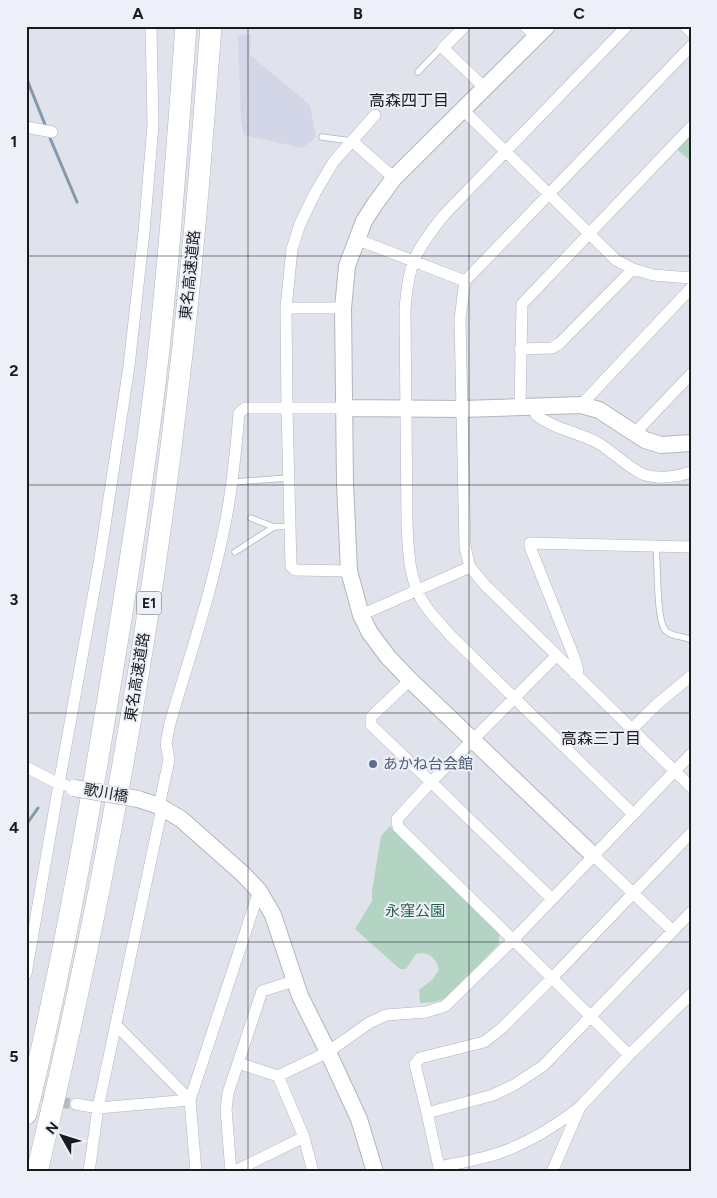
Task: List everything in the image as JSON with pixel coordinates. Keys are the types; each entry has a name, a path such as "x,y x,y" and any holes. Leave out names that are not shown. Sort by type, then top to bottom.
{"highway":[{"name":"東名高速道路","path":"26,1114 68,927 131,561 155,382 174,198 186,26"},
{"name":"東名高速道路","path":"37,1172 89,943 132,708 155,564 185,325 197,209 211,26"}],"street":[{"path":"26,974 66,786 129,366 144,232 153,125 151,26"},
{"path":"465,26 443,48 486,88"},
{"path":"627,26 504,151 444,215 426,238 413,260 407,281 405,310 408,554 417,590 424,605 450,634 633,814"},
{"path":"685,26 691,32"},
{"path":"536,30 486,88 394,178 364,221 356,239 347,266 343,308 345,483 349,571 361,615 370,633 388,657 673,931"},
{"path":"691,46 465,281 460,319 465,547 470,566 485,586 691,787"},
{"path":"464,110 616,260 633,269 653,275 691,278"},
{"path":"349,571 295,570 292,566 286,308 292,249 300,224 334,161 375,115"},
{"path":"26,127 52,132"},
{"path":"691,127 522,304 520,349 527,406 546,423 598,442 643,475 656,477 683,475 691,472"},
{"path":"352,141 394,178"},
{"path":"356,239 465,281"},
{"path":"520,349 552,348 560,343 633,269"},
{"path":"581,405 691,288"},
{"path":"286,308 343,308"},
{"path":"634,434 691,374"},
{"path":"89,1172 98,1108 161,807 169,760 166,743 167,736 220,547 232,482 239,413 245,408 462,409 581,405 599,410 645,440 661,444 691,443"},
{"path":"575,674 578,670 574,656 530,543 691,548"},
{"path":"361,615 470,566"},
{"path":"556,656 431,782 397,819 398,827 629,1055"},
{"path":"632,729 691,676"},
{"path":"410,680 371,717 371,724 552,899"},
{"path":"238,1063 278,1076 328,1052 369,1023 386,1016 426,1012 445,1006 513,940 691,754"},
{"path":"26,767 66,786"},
{"name":"歌川橋","path":"66,786 138,799 161,807 182,819 259,891 273,915 300,996 359,1119 375,1172"},
{"path":"691,833 502,1028 484,1042 420,1058 415,1064 440,1169 495,1154 523,1143 557,1124 580,1108 629,1055 691,994"},
{"path":"196,1172 190,1100 259,891"},
{"path":"427,1113 493,1095 514,1085 543,1066 691,912"},
{"path":"294,981 262,991 228,1093 226,1109 232,1172 304,1137"},
{"path":"116,1025 190,1100"},
{"path":"278,1076 304,1137 313,1172"},
{"path":"76,1104 98,1108 190,1100"},
{"path":"552,1172 580,1108"}],"lane":[{"path":"418,72 443,48"},
{"path":"322,136 352,141"},
{"path":"232,482 289,478"},
{"path":"251,518 274,527 290,526"},
{"path":"235,552 274,527"},
{"path":"656,546 660,614 664,629 672,635 691,640"}],"shaded area":[{"path":"251,34 250,55 310,105 316,137 302,148 244,135 241,122 238,35"}],"green space":[{"path":"691,132 691,161 675,148"},
{"name":"永窪公園","path":"390,826 499,934 499,944 446,998 435,1002 420,1003 419,990 432,980 439,970 431,956 421,953 416,954 406,969 400,969 355,929 372,901 381,836"}],"waterway":[{"path":"26,77 46,127"},
{"path":"50,138 77,202"},
{"path":"26,825 38,808"}],"tunnel":[{"path":"26,1099 76,1104"}],"place":[{"name":"あかね台会館","path":"373,764"}],"district":[{"name":"高森四丁目","path":"409,100"},
{"name":"高森三丁目","path":"601,738"}]}
